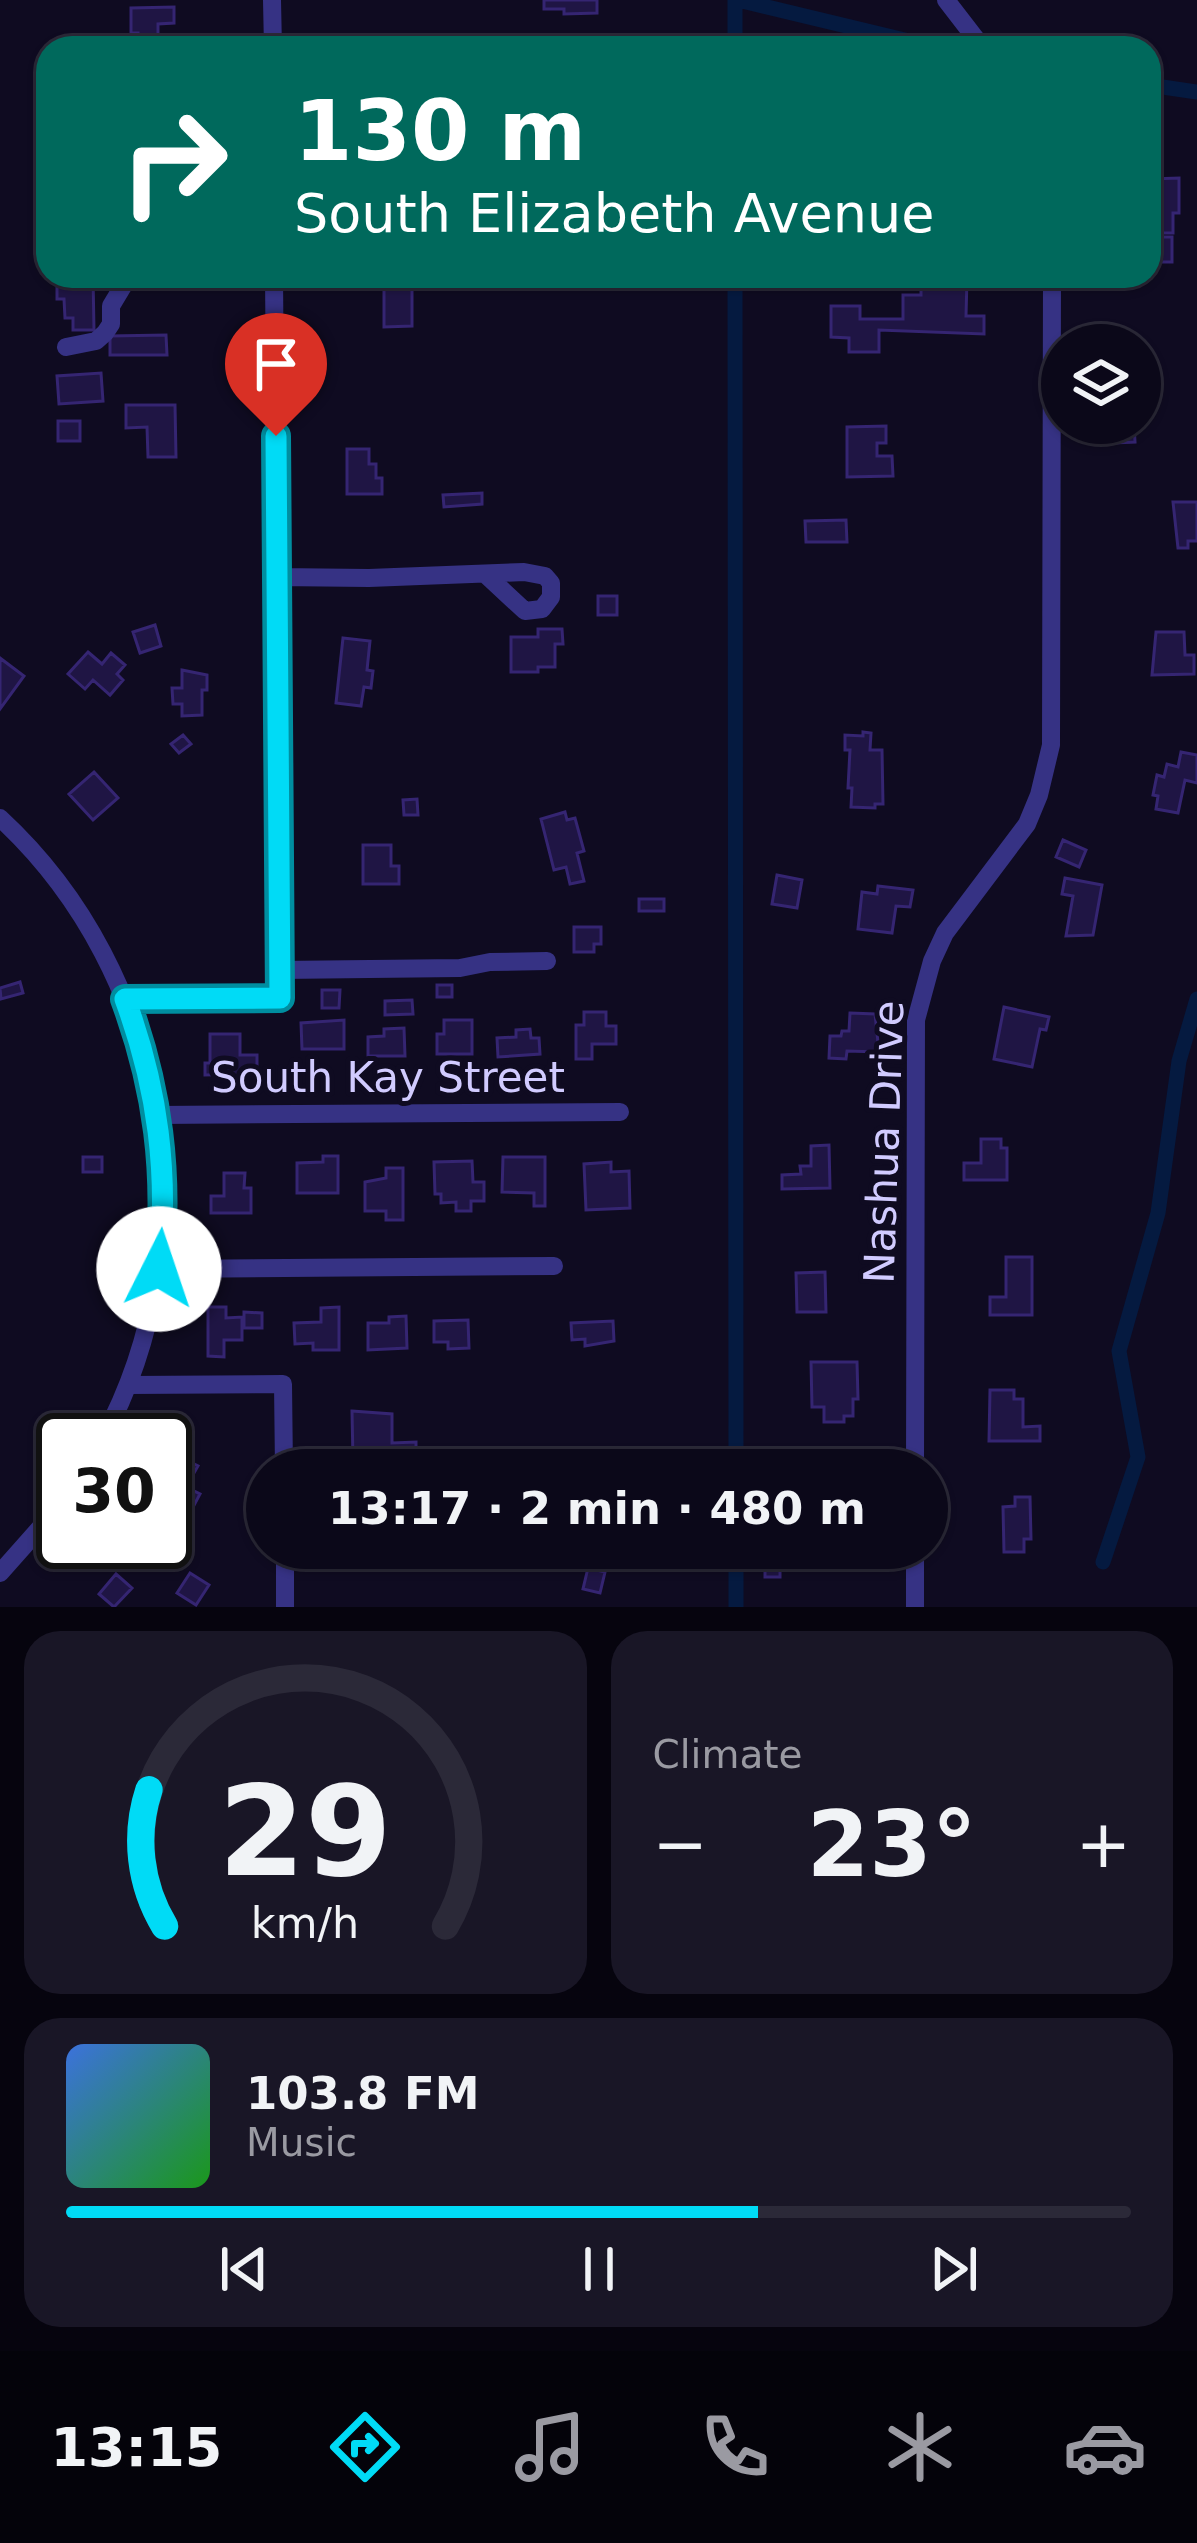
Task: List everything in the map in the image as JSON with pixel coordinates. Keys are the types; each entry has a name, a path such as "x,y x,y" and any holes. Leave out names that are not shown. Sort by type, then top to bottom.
{"street":[{"path":"272,0 273,36"},
{"path":"946,0 974,36"},
{"path":"66,347 96,341 105,333 111,324 111,305 122,288"},
{"path":"125,999 280,998 274,288"},
{"name":"Nashua Drive","path":"915,1449 916,1021 922,990 938,946 962,907 998,867 1027,824 1052,745 1052,288"},
{"path":"277,577 485,574"},
{"path":"0,818 66,892 103,953 140,1042 157,1115 164,1197 159,1269 141,1347 115,1413"},
{"path":"280,970 460,968 547,961"},
{"name":"South Kay Street","path":"157,1115 620,1112"},
{"path":"159,1269 554,1266"},
{"path":"128,1385 283,1384 284,1449"},
{"path":"0,1573 36,1532"},
{"path":"285,1569 285,1607"},
{"path":"915,1569 915,1607"}],"building":[{"path":"544,0 597,0 597,13 564,14 564,9 544,9"},
{"path":"174,7 174,23 158,24 158,36 138,36 131,33 131,8"},
{"path":"1179,178 1179,213 1173,213 1173,233 1161,233 1161,179"},
{"path":"1161,237 1172,237 1172,262 1161,262"},
{"path":"57,288 93,288 94,330 73,330 73,318 65,318 64,299 57,299"},
{"path":"384,288 412,288 412,326 384,327"},
{"path":"921,288 967,288 966,316 984,316 984,334 879,330 879,352 849,352 849,338 831,337 831,306 860,306 860,319 903,319 903,295 921,295"},
{"path":"166,335 167,355 110,355 110,336"},
{"path":"101,373 103,401 59,404 57,376"},
{"path":"126,405 175,405 176,457 148,457 147,427 126,428"},
{"path":"58,421 80,421 80,441 58,441"},
{"path":"886,426 886,443 877,443 877,456 892,456 893,476 847,477 847,427"},
{"path":"347,449 369,449 369,464 376,464 376,478 382,478 382,494 347,494"},
{"path":"482,493 482,504 444,507 443,495"},
{"path":"1173,502 1197,502 1197,541 1188,541 1188,548 1178,548"},
{"path":"846,520 847,542 806,542 805,521"},
{"path":"598,596 617,596 617,615 598,615"},
{"path":"155,625 161,646 140,653 133,632"},
{"path":"538,629 562,629 563,644 555,644 555,667 511,672 511,637 538,637"},
{"path":"1156,632 1184,632 1185,655 1194,655 1194,674 1152,675"},
{"path":"343,638 370,641 367,670 373,671 371,688 364,687 361,706 336,703"},
{"path":"88,652 102,664 111,653 125,665 117,674 123,680 110,695 93,680 85,689 68,674"},
{"path":"0,658 24,676 0,709"},
{"path":"182,670 207,675 202,715 182,716 182,704 173,704 172,688 182,688"},
{"path":"863,732 871,733 870,750 882,750 883,804 875,808 851,807 852,788 848,788 850,750 845,750 845,735 863,736"},
{"path":"183,735 191,744 179,753 171,744"},
{"path":"1181,752 1197,755 1197,783 1185,780 1178,813 1156,809 1157,775 1164,777 1167,764 1178,767"},
{"path":"94,772 118,798 93,820 69,794"},
{"path":"417,799 418,815 404,815 403,800"},
{"path":"565,812 567,820 575,818 584,851 577,853 584,881 570,884 566,867 554,870 541,819"},
{"path":"1063,840 1086,850 1079,867 1056,857"},
{"path":"363,845 391,845 391,866 399,866 399,884 363,884"},
{"path":"777,875 802,880 797,908 772,904"},
{"path":"1065,878 1102,885 1093,935 1066,936 1073,896 1062,894"},
{"path":"878,886 913,890 910,907 896,906 892,933 858,929 862,892 877,894"},
{"path":"639,899 664,899 664,911 639,911"},
{"path":"574,927 601,927 601,944 594,944 594,952 574,952"},
{"path":"20,982 23,993 1,999 0,988"},
{"path":"437,985 452,985 452,997 437,997"},
{"path":"322,990 340,990 339,1008 322,1008"},
{"path":"412,1000 413,1014 385,1015 385,1001"},
{"path":"1004,1007 1049,1017 1046,1030 1040,1029 1032,1067 994,1059"},
{"path":"584,1012 606,1012 606,1026 616,1026 616,1044 592,1044 592,1059 576,1059 576,1025 584,1025"},
{"path":"850,1013 875,1014 879,1052 847,1051 846,1059 829,1058 830,1036 849,1031"},
{"path":"344,1020 344,1049 302,1049 301,1023"},
{"path":"444,1020 472,1020 472,1054 437,1054 437,1034 444,1034"},
{"path":"404,1028 405,1056 368,1056 368,1037 384,1036 384,1029"},
{"path":"530,1029 531,1038 539,1038 540,1054 498,1057 497,1038 516,1037 516,1030"},
{"path":"210,1034 240,1034 240,1055 257,1055 257,1074 205,1075"},
{"path":"981,1139 1001,1139 1001,1148 1007,1148 1007,1180 964,1180 964,1163 981,1163"},
{"path":"829,1145 830,1188 782,1189 782,1175 801,1174 800,1166 811,1166 811,1146"},
{"path":"323,1156 338,1156 338,1193 297,1193 297,1163 323,1162"},
{"path":"83,1157 102,1157 102,1172 83,1172"},
{"path":"503,1157 545,1157 545,1206 534,1206 534,1193 502,1192"},
{"path":"472,1161 473,1182 484,1182 484,1201 471,1201 471,1211 456,1211 456,1202 441,1203 441,1194 435,1194 434,1162"},
{"path":"611,1162 611,1172 629,1171 630,1208 586,1210 584,1164"},
{"path":"386,1168 403,1168 403,1220 386,1220 386,1211 365,1211 365,1182 386,1178"},
{"path":"224,1173 245,1173 244,1188 251,1188 251,1213 211,1213 211,1196 224,1196"},
{"path":"1006,1257 1032,1257 1032,1315 990,1315 990,1297 1006,1297"},
{"path":"825,1272 826,1312 797,1312 796,1273"},
{"path":"208,1307 226,1307 226,1318 242,1317 242,1340 224,1340 224,1357 208,1356"},
{"path":"339,1307 339,1350 295,1344 294,1323 321,1322 321,1308"},
{"path":"244,1312 262,1313 262,1328 244,1328"},
{"path":"406,1316 407,1348 368,1350 368,1323 389,1323 389,1317"},
{"path":"468,1320 469,1348 448,1349 448,1342 434,1342 434,1321"},
{"path":"613,1321 614,1341 585,1346 585,1339 572,1340 571,1323"},
{"path":"811,1362 857,1362 858,1399 853,1399 853,1416 844,1416 844,1422 824,1422 824,1407 812,1407"},
{"path":"990,1390 1014,1390 1014,1399 1023,1399 1023,1427 1040,1426 1040,1441 989,1441"},
{"path":"352,1411 392,1414 392,1443 416,1442 416,1449 353,1449"},
{"path":"1015,1497 1030,1497 1031,1539 1024,1539 1024,1552 1004,1552 1003,1507 1015,1506"},
{"path":"588,1569 605,1572 600,1593 583,1589"},
{"path":"765,1569 780,1569 780,1577 765,1577"},
{"path":"190,1573 209,1585 196,1605 177,1593"},
{"path":"116,1574 132,1588 114,1607 99,1594"}],"waterway":[{"path":"735,0 735,36"},
{"path":"738,0 888,36"},
{"path":"1161,87 1197,92"},
{"path":"735,288 736,1449"},
{"path":"1103,1562 1138,1457 1119,1351 1158,1213 1179,1061 1197,999"},
{"path":"736,1569 736,1607"}],"route":[{"path":"159,1269 164,1197 157,1115 125,999 280,998 276,436"}]}
